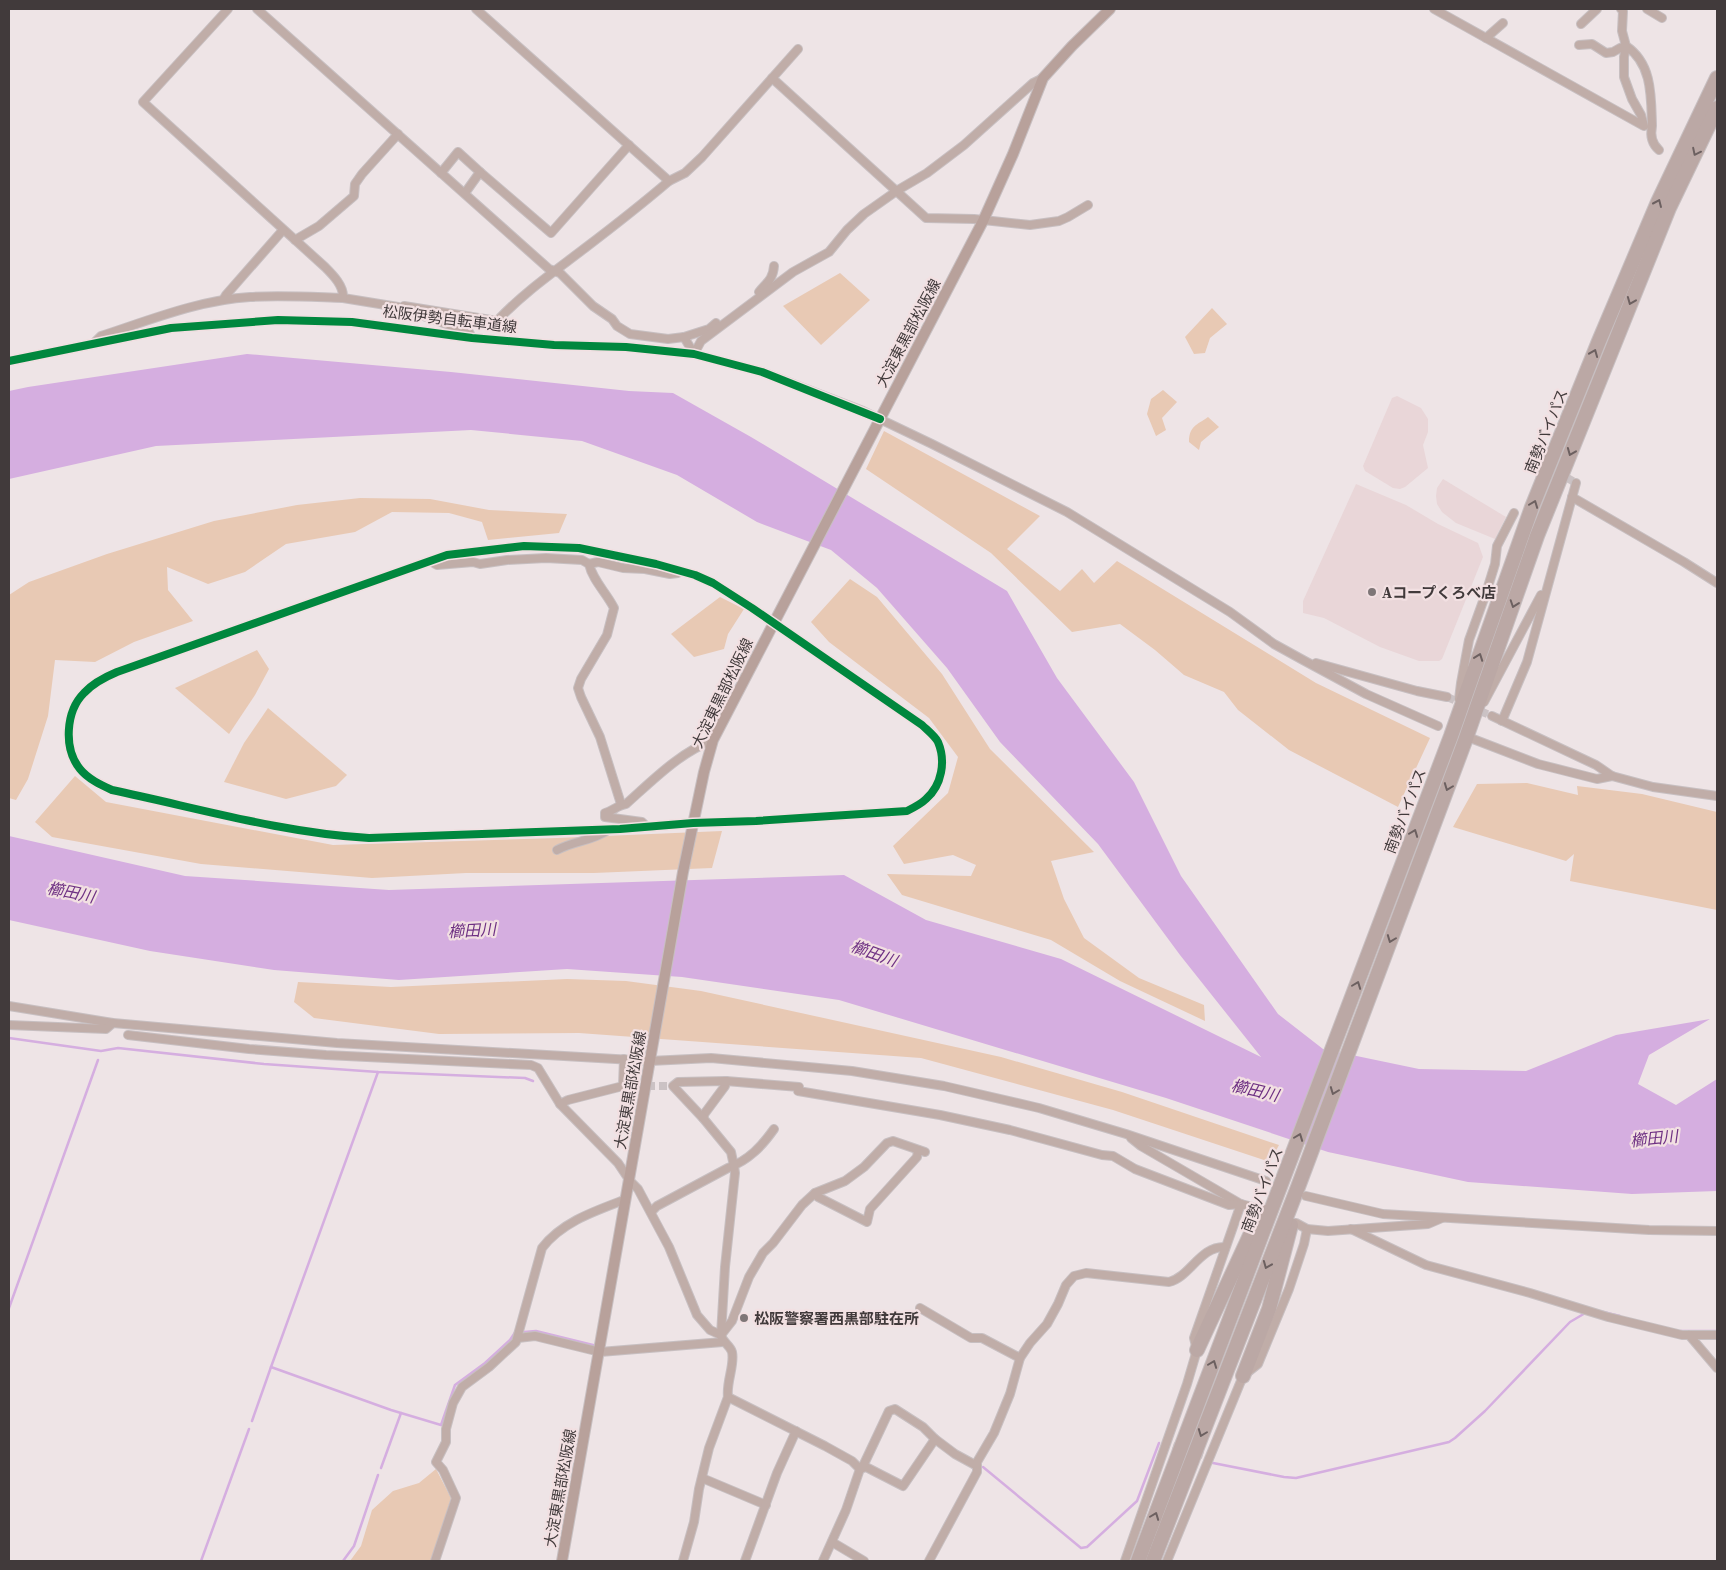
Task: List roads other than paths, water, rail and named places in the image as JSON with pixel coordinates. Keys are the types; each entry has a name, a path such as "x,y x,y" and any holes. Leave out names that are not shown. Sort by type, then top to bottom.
{"highway":[{"name":"南勢バイパス","path":"1138,1561 1451,736 1532,507 1658,202 1717,78"},
{"name":"南勢バイパス","path":"1153,1561 1292,1202 1302,1191 1469,740 1472,721 1538,536 1612,347 1670,208 1717,108"},
{"path":"1197,1350 1252,1231 1276,1199"},
{"path":"1243,1376 1269,1309 1293,1219 1292,1202"}],"main road":[{"name":"大淀東黒部松阪線","path":"562,1561 600,1349 624,1200 630,1181 692,827 713,740 983,221 1042,78 1110,9"}],"street":[{"path":"228,9 143,102 336,279 344,293 343,298"},
{"path":"257,9 549,268 560,272 593,306 630,334 668,339 684,338 709,329 752,296 757,298"},
{"path":"476,9 670,181"},
{"path":"1581,24 1598,9"},
{"path":"1625,9 1622,31 1626,46 1624,77 1632,99 1641,115 1642,125"},
{"path":"1647,9 1662,18"},
{"path":"1438,10 1642,125 1651,132"},
{"path":"1486,38 1503,23"},
{"path":"1579,45 1592,44 1606,53 1626,46"},
{"path":"1626,46 1634,51 1640,60 1650,83 1651,132 1654,145 1659,150"},
{"path":"398,307 404,306 497,321 554,270 670,181 685,173 798,49"},
{"path":"772,78 898,190 926,218 974,219 1030,225 1059,221 1088,205"},
{"path":"684,338 694,354 702,341 793,272 830,252 847,230 864,214 898,190 927,173 964,145 1026,89 1042,78"},
{"path":"295,240 319,226 354,196 355,184 362,174 398,134"},
{"path":"441,173 458,152 551,233 629,145"},
{"path":"465,193 480,172"},
{"path":"223,300 283,230"},
{"path":"757,298 759,291 771,280 774,274 774,266"},
{"path":"94,343 101,336 198,305 251,297 343,298 398,307 469,332 472,338"},
{"name":"松阪伊勢自転車道線","path":"9,361 171,328 278,320 374,324 472,338 554,345 626,347 694,354 762,372 878,422 1067,512 1222,607 1274,644 1303,660"},
{"path":"1502,720 1527,662 1576,483"},
{"path":"1572,496 1717,583"},
{"path":"1458,716 1461,683 1469,640 1495,564 1497,546 1514,513"},
{"path":"524,546 579,548 656,564 684,572 713,583 774,621 911,716 937,740 943,769 937,785 926,799 906,812 756,821 692,827 646,826 608,830 378,838 335,836 268,825 112,790 97,784 80,769 72,754 69,741 69,727 77,701 84,692 98,681 117,672 447,556 524,546"},
{"path":"430,561 437,565 473,562 480,564 507,560 546,558 582,560 589,564 598,562 623,568 645,569 670,574 684,572"},
{"path":"589,564 596,582 614,608 607,635 581,679 578,688 600,737 622,804"},
{"path":"1472,721 1494,684 1548,582"},
{"path":"1303,660 1447,697"},
{"path":"1303,660 1366,694 1438,726"},
{"path":"1492,716 1596,764 1612,776 1653,788 1717,796"},
{"path":"646,826 642,822 605,817 605,813 612,811 622,804 626,804 670,765 701,744 713,740"},
{"path":"1469,740 1538,764 1597,778 1612,776"},
{"path":"557,850 566,845 599,836 608,830"},
{"path":"9,1006 113,1022 338,1044 624,1059 711,1058 852,1071 944,1086 1039,1108 1126,1134 1266,1181"},
{"path":"9,1025 106,1029 113,1022"},
{"path":"128,1035 249,1049 532,1066 538,1068 560,1104 618,1163 638,1189 669,1247 697,1314 710,1330 730,1348 733,1355 726,1388 728,1397 709,1448 694,1522 683,1561"},
{"path":"560,1104 568,1100 623,1086 624,1059"},
{"path":"722,1339 725,1267 735,1173 734,1166 731,1152 673,1086 678,1082 726,1081 799,1087 798,1092 892,1106 1010,1130 1102,1155 1113,1156 1135,1169 1229,1205 1241,1204"},
{"path":"703,1118 725,1086 726,1081"},
{"path":"650,1212 657,1206 741,1164 762,1146 774,1129"},
{"path":"1126,1134 1141,1146 1241,1204 1257,1208"},
{"path":"722,1339 732,1321 749,1278 763,1253 802,1205 815,1193 851,1176 864,1167 887,1143 893,1141 922,1151 870,1209 866,1222 818,1197 815,1193"},
{"path":"1302,1191 1383,1214 1650,1230 1717,1231"},
{"path":"435,1561 456,1498 443,1470 436,1462 446,1442 446,1429 453,1403 462,1387 516,1342 542,1248 560,1230 594,1212 624,1200"},
{"path":"1125,1561 1170,1444 1197,1350 1194,1338 1241,1204"},
{"path":"1296,1223 1307,1229 1328,1232 1351,1228 1428,1224 1444,1217"},
{"path":"1351,1228 1426,1265 1530,1293 1608,1317 1682,1335 1717,1335"},
{"path":"1167,1561 1206,1456 1243,1376 1258,1364 1289,1288 1304,1244 1307,1229"},
{"path":"929,1561 977,1472 977,1462 994,1433 1010,1394 1020,1358 1030,1342 1046,1324 1058,1304 1066,1284 1074,1276 1086,1273 1169,1282 1177,1280 1203,1255 1218,1247 1225,1247"},
{"path":"920,1308 971,1338 982,1338 1020,1358"},
{"path":"1690,1335 1717,1368"},
{"path":"518,1338 535,1336 600,1349 722,1339"},
{"path":"728,1397 852,1461 860,1469"},
{"path":"823,1561 849,1502 860,1469 889,1411 895,1409 923,1427 955,1454 977,1466"},
{"path":"745,1561 777,1473 796,1431"},
{"path":"860,1469 866,1467 903,1486 935,1438"},
{"path":"702,1478 766,1505"},
{"path":"832,1542 864,1561"}],"water":[{"name":"櫛田川","path":"247,354 451,372 629,391 673,393 751,437 1007,591 1057,678 1134,782 1181,876 1278,1014 1323,1049 1419,1069 1526,1071 1616,1035 1710,1019 1649,1055 1638,1084 1676,1105 1717,1079 1717,1191 1632,1194 1468,1182 1328,1152 1166,1098 839,1000 682,977 567,969 399,980 274,970 150,951 9,920 9,836 185,876 389,890 844,875 926,920 1061,959 1261,1057 1180,955 1098,844 1000,742 947,668 877,588 831,550 757,522 677,475 582,441 471,430 156,446 9,479 9,391"}],"waterway":[{"path":"9,1038 101,1051 118,1048 264,1064 378,1072 525,1078 533,1081"},
{"path":"9,1308 98,1060"},
{"path":"378,1072 271,1367 391,1410 441,1425 455,1385 485,1363 510,1340 516,1331"},
{"path":"1213,1463 1296,1478 1449,1442 1485,1411 1570,1322 1587,1312"},
{"path":"1603,1312 1620,1316"},
{"path":"524,1332 536,1331 597,1346"},
{"path":"1681,1331 1717,1331"},
{"path":"252,1421 271,1367"},
{"path":"381,1468 401,1413"},
{"path":"201,1561 249,1429"},
{"path":"983,1467 1081,1548 1087,1547 1137,1501 1159,1443"},
{"path":"343,1561 354,1546 378,1475"}],"tunnel":[{"path":"1535,459 1576,483"},
{"path":"1447,697 1492,716"},
{"path":"623,1086 673,1086"},
{"path":"1173,1446 1203,1455"}],"place":[{"name":"Aコープくろべ店","path":"1372,592"},
{"name":"松阪警察署西黒部駐在所","path":"744,1318"}]}
